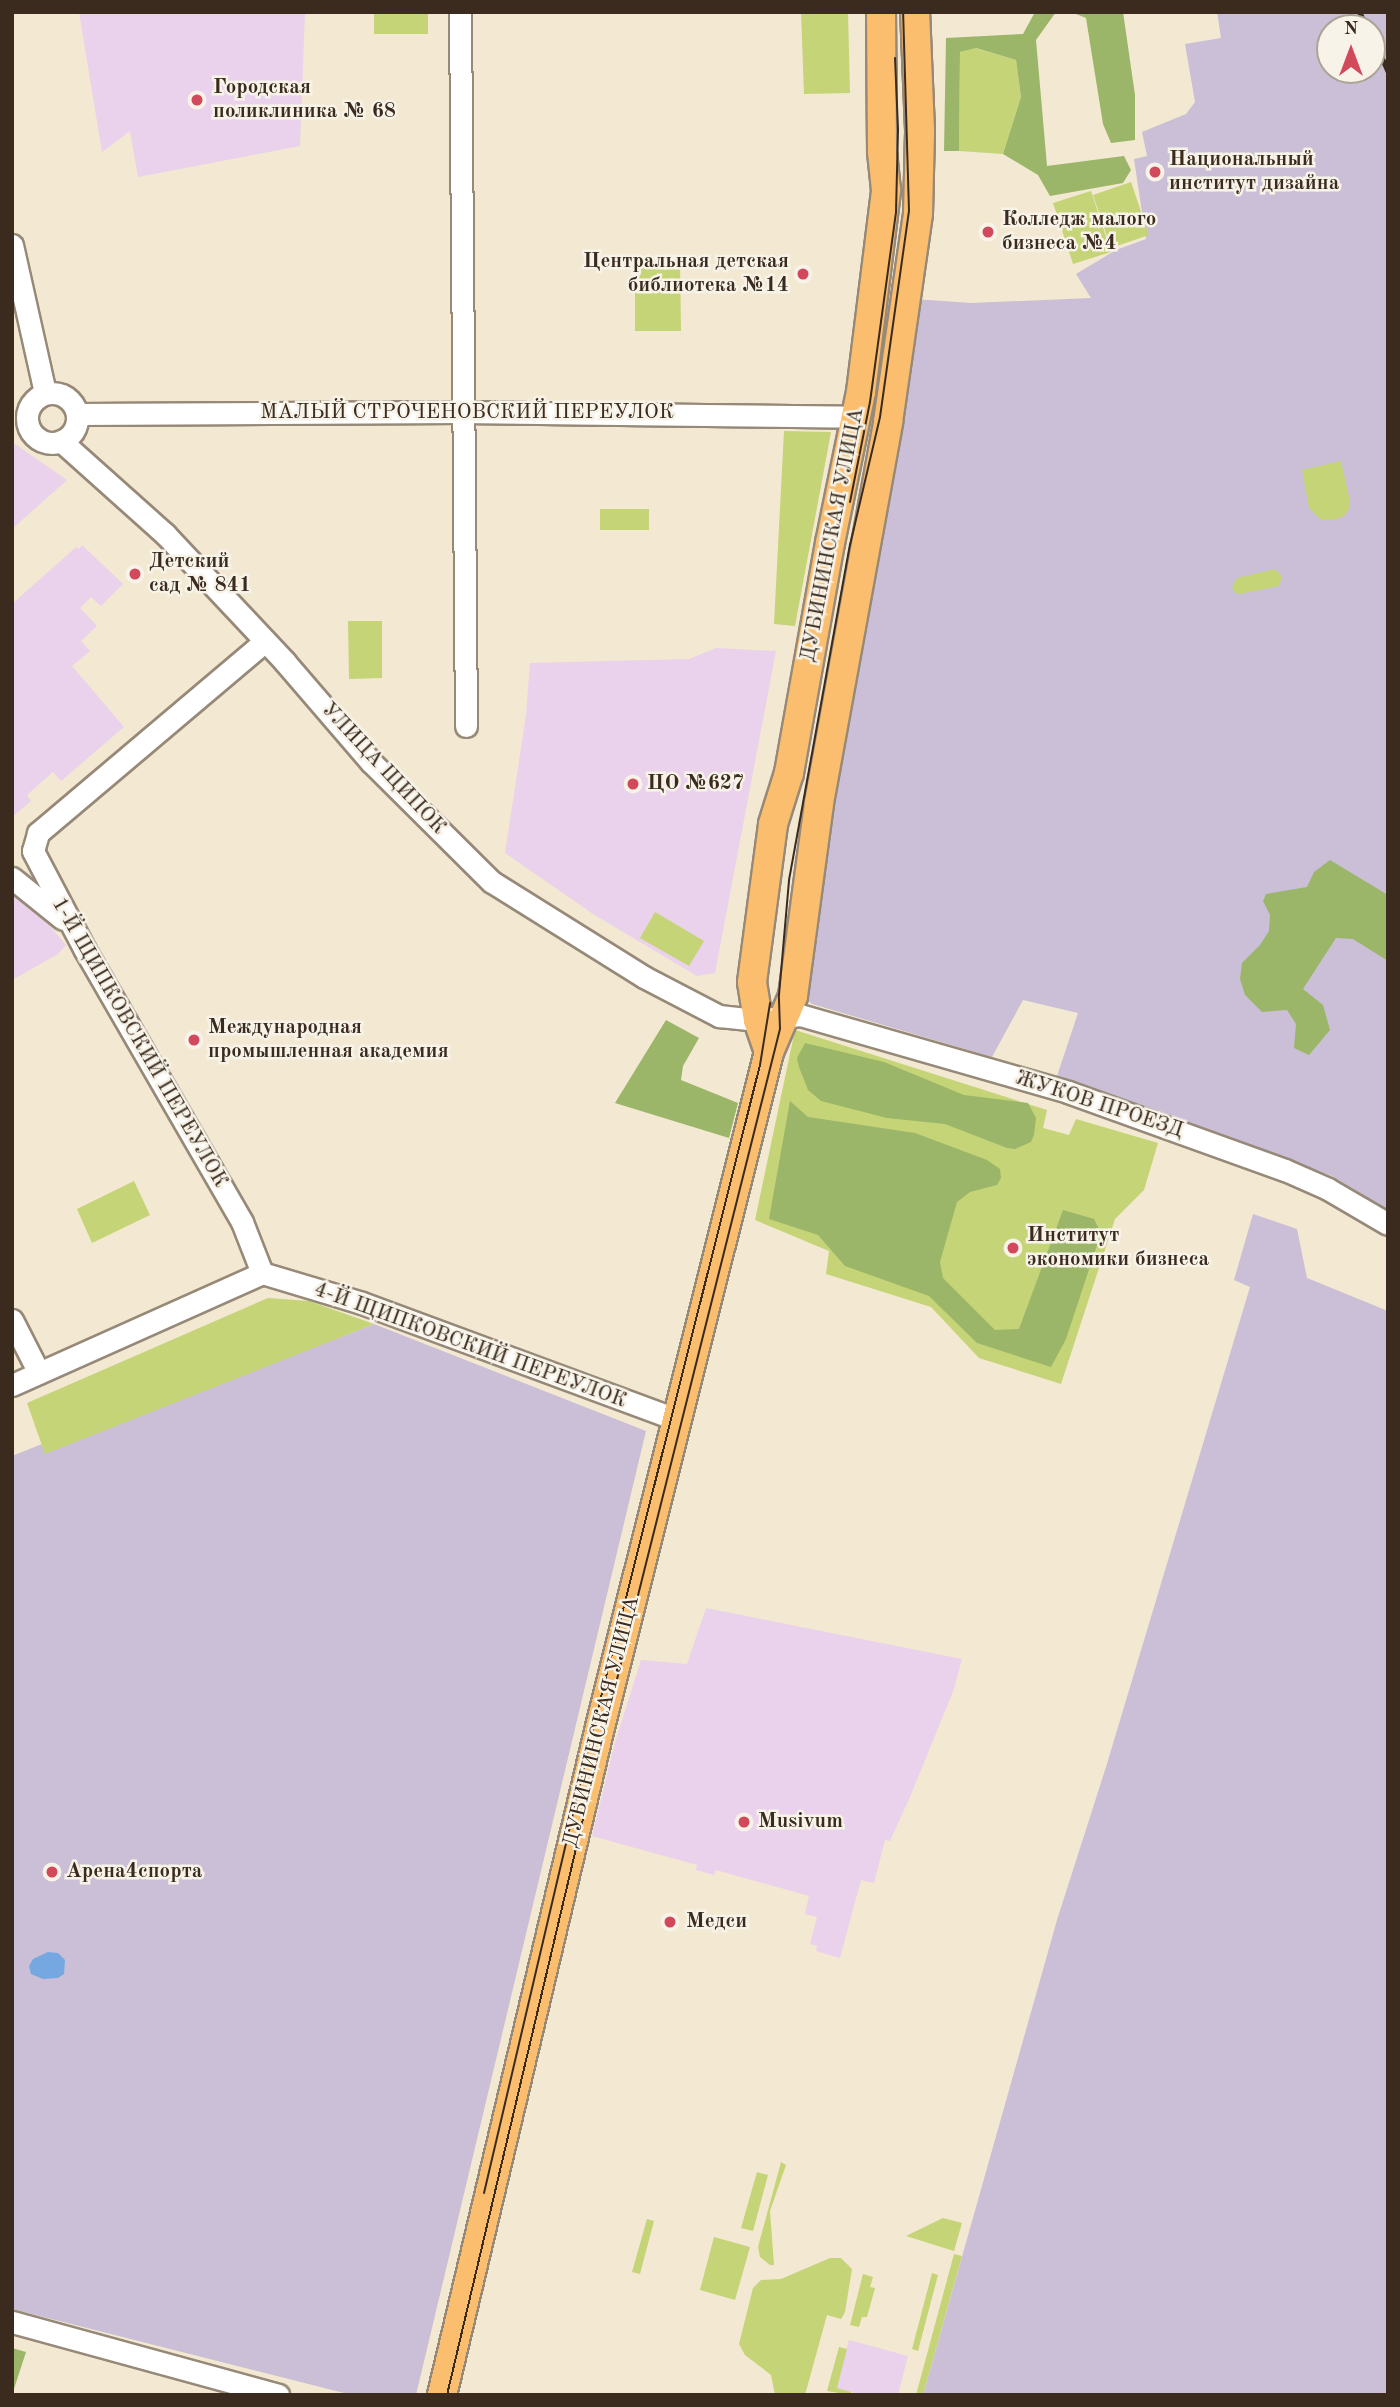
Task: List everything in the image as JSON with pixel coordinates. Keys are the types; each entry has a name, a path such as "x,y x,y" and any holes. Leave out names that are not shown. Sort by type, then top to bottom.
{"main road":[{"name":"ДУБИНИНСКАЯ УЛИЦА","path":"769,1052 758,1020 752,982 773,824 789,773 830,543 857,417 886,190 882,151 881,12"},
{"name":"ДУБИНИНСКАЯ УЛИЦА","path":"442,2395 597,1739 769,1052 793,1015 793,996 819,803 888,422 918,214 920,130 915,12"}],"street":[{"path":"460,12 467,726"},
{"path":"12,245 46,393"},
{"path":"46,393 62,394 69,399 77,414 74,430 61,442 39,440 20,419 29,407 46,393"},
{"name":"МАЛЫЙ СТРОЧЕНОВСКИЙ ПЕРЕУЛОК","path":"77,414 462,412 857,417"},
{"name":"УЛИЦА ЩИПОК","path":"61,442 140,509 265,641 371,762 492,883 710,1013 758,1020 793,1015"},
{"path":"12,850 33,843 38,833 265,641"},
{"name":"1-Й ЩИПКОВСКИЙ ПЕРЕУЛОК","path":"33,843 34,857 74,930 242,1222 262,1273"},
{"path":"12,878 74,930"},
{"name":"ЖУКОВ ПРОЕЗД","path":"793,1015 1068,1092 1177,1130 1316,1183 1388,1224"},
{"path":"12,1385 262,1273"},
{"name":"4-Й ЩИПКОВСКИЙ ПЕРЕУЛОК","path":"262,1273 362,1303 678,1420"},
{"path":"12,1320 39,1373"},
{"path":"12,2322 278,2395"}],"shaded area":[{"name":"Городская поликлиника № 68","path":"79,12 305,12 300,146 138,177 130,131 102,152"},
{"path":"1217,12 1388,12 1388,1210 1332,1176 1057,1076 1078,1013 1023,1000 992,1057 812,1004 806,999 838,776 914,299 971,303 1091,298 1076,274 1116,250 1146,239 1134,159 1147,156 1142,132 1186,114 1195,102 1185,44 1221,38"},
{"path":"12,442 67,480 12,529"},
{"path":"82,545 123,584 101,606 91,597 80,608 97,626 81,641 90,651 72,666 124,727 61,781 53,772 27,795 31,801 12,817 12,604 76,547 79,549"},
{"name":"ЦО №627","path":"716,648 776,651 715,973 697,976 593,914 505,853 526,715 530,663 689,659"},
{"path":"12,890 31,904 66,945 58,954 12,980"},
{"path":"1253,1214 1297,1229 1307,1278 1388,1311 1388,2395 923,2395 1057,1920 1106,1767 1250,1287 1234,1280"},
{"path":"374,1324 646,1431 416,2395 352,2395 12,2309 12,1456 42,1444 45,1453"},
{"path":"706,1608 962,1659 954,1689 910,1797 890,1841 885,1840 874,1883 861,1880 840,1958 816,1951 817,1946 810,1944 817,1917 805,1914 809,1896 716,1870 714,1875 696,1870 697,1865 592,1836 614,1746 641,1660 687,1664"},
{"path":"849,2340 908,2356 898,2395 862,2395 836,2388"}],"green space":[{"path":"374,12 428,12 428,34 374,34"},
{"path":"801,12 848,12 850,93 804,94"},
{"path":"1035,12 1056,12 1036,40 1047,166 1124,156 1131,170 1123,183 1050,196 1038,175 1003,154 1021,97 1016,60 976,48 960,52 959,151 944,151 946,38 1023,34"},
{"path":"1071,12 1123,12 1135,95 1135,140 1111,143 1103,124 1086,18"},
{"path":"975,48 1016,60 1021,97 1003,154 959,151 960,52"},
{"path":"1131,182 1149,235 1111,248 1093,195"},
{"path":"1091,191 1111,252 1073,264 1053,203"},
{"path":"635,261 680,261 681,331 635,331"},
{"path":"784,431 831,432 795,626 774,624"},
{"path":"1341,461 1350,501 1349,509 1344,516 1334,520 1321,520 1309,508 1302,470"},
{"path":"600,509 649,509 649,530 600,530"},
{"path":"1275,569 1282,577 1279,586 1235,593 1232,587 1237,578"},
{"path":"348,621 382,621 382,678 349,679"},
{"path":"1330,860 1388,895 1388,961 1353,939 1336,938 1303,989 1323,1005 1330,1030 1309,1055 1294,1048 1296,1024 1287,1010 1262,1012 1245,995 1240,979 1242,963 1260,945 1269,931 1270,915 1263,901 1266,894 1307,887 1314,872"},
{"path":"655,912 704,941 689,966 640,938"},
{"path":"666,1020 699,1038 683,1066 681,1080 738,1103 729,1138 615,1103"},
{"path":"795,1030 1047,1110 1043,1128 1069,1135 1076,1119 1158,1143 1144,1190 1115,1219 1061,1384 979,1358 931,1307 826,1274 829,1251 755,1220"},
{"path":"805,1043 884,1062 964,1095 1028,1103 1036,1118 1034,1135 1031,1142 1015,1149 1007,1148 945,1124 887,1118 821,1101 808,1090 799,1067 797,1058"},
{"path":"790,1101 808,1117 915,1133 987,1160 1000,1169 1001,1178 997,1185 970,1192 957,1202 940,1262 943,1278 995,1330 1019,1329 1063,1210 1094,1219 1101,1233 1066,1339 1051,1367 977,1343 929,1296 845,1266 818,1235 769,1219"},
{"path":"134,1181 150,1215 92,1243 77,1209"},
{"path":"268,1298 309,1301 374,1324 45,1454 27,1403"},
{"path":"781,2162 786,2165 770,2211 774,2265 770,2265 760,2257 758,2247"},
{"path":"757,2172 768,2175 753,2231 741,2228"},
{"path":"943,2218 962,2223 954,2251 906,2236"},
{"path":"647,2219 654,2221 640,2274 632,2272"},
{"path":"714,2237 750,2247 735,2300 700,2290"},
{"path":"954,2254 962,2256 923,2395 916,2395"},
{"path":"830,2258 841,2258 852,2269 845,2312 841,2319 827,2315 805,2395 775,2395 771,2375 745,2355 739,2344 753,2288 761,2280 781,2279"},
{"path":"932,2273 938,2275 918,2351 912,2349"},
{"path":"863,2274 873,2277 870,2287 875,2288 867,2317 862,2317 859,2327 850,2325"},
{"path":"839,2347 847,2349 837,2388 851,2392 851,2395 827,2391"},
{"path":"12,2348 26,2352 12,2395"}],"water":[{"path":"48,1952 58,1953 65,1960 64,1974 58,1978 43,1979 31,1974 29,1966 33,1959"}],"tram line":[{"path":"447,2395 598,1755 780,1029 779,995 789,880 850,545 880,417 909,211 903,12"},
{"path":"850,502 870,402 896,212 898,129 895,58"},
{"path":"484,2193 587,1753 760,1065 770,1003"}],"railway":[{"path":"1386,68 1388,72"}],"place":[{"name":"Городская поликлиника № 68","path":"197,100"},
{"name":"Национальный институт дизайна","path":"1155,172"},
{"name":"Колледж малого бизнеса №4","path":"988,232"},
{"name":"Центральная детская библиотека №14","path":"803,274"},
{"name":"Детский сад № 841","path":"135,574"},
{"name":"ЦО №627","path":"633,784"},
{"name":"Международная промышленная академия","path":"194,1040"},
{"name":"Институт экономики бизнеса","path":"1013,1248"},
{"name":"Musivum","path":"744,1822"},
{"name":"Арена4спорта","path":"52,1872"},
{"name":"Медси","path":"670,1922"}]}
